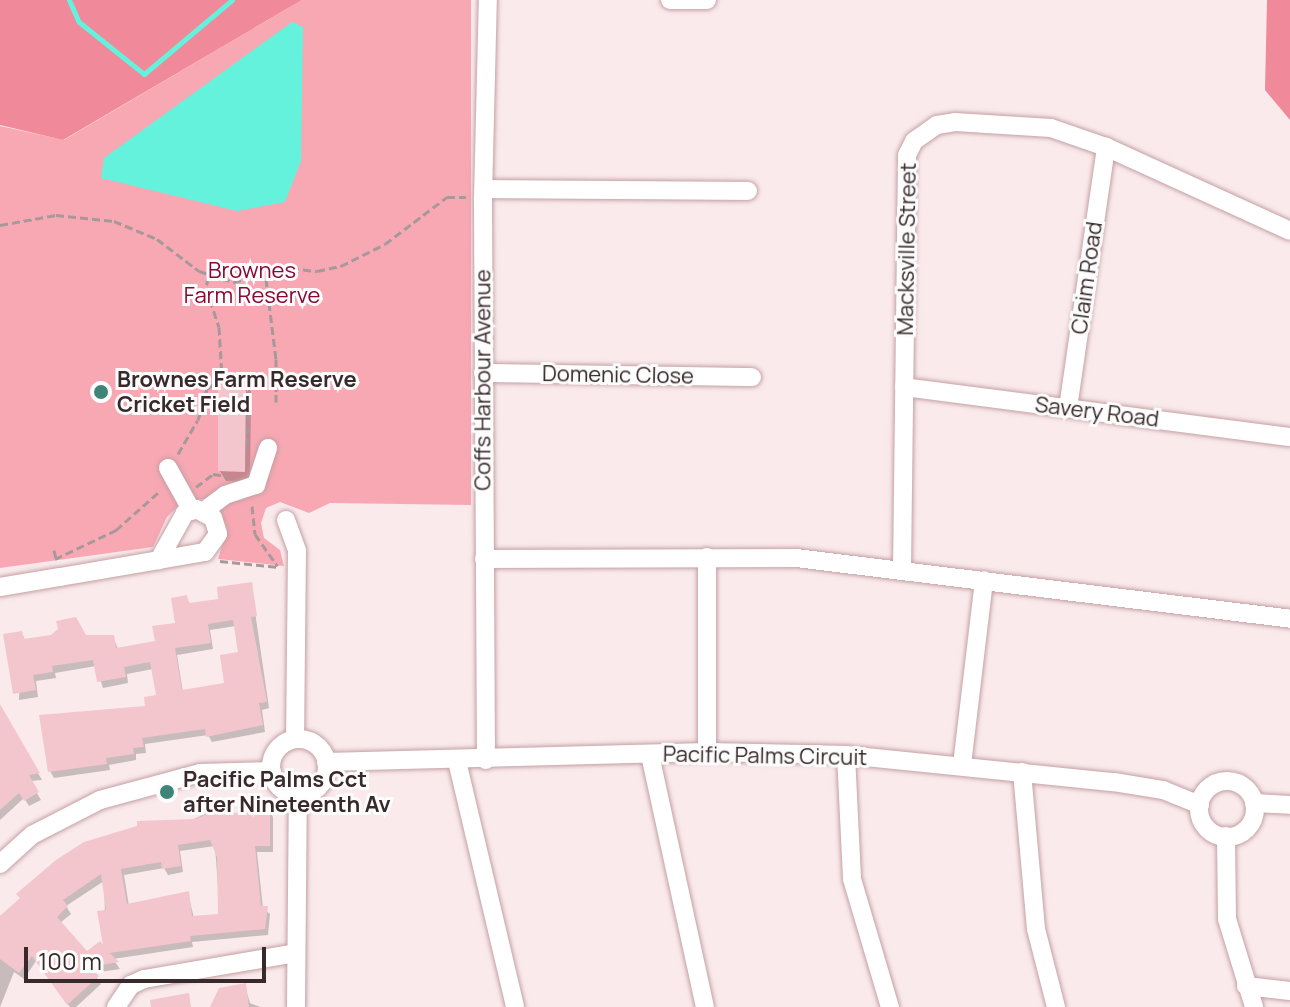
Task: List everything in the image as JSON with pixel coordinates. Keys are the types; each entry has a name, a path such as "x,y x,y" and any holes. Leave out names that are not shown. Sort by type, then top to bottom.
{"street":[{"name":"Coffs Harbour Avenue","path":"486,760 483,373 477,193 488,0"},
{"path":"670,0 706,1"},
{"name":"Macksville Street","path":"902,570 907,155 914,141 937,125 1013,123 1051,128 1106,147 1290,231"},
{"name":"Claim Road","path":"1068,408 1106,147"},
{"path":"477,193 748,191"},
{"name":"Domenic Close","path":"483,373 752,377"},
{"name":"Savery Road","path":"904,387 1290,437"},
{"path":"159,560 177,520 194,505 256,485 268,448"},
{"path":"0,587 210,549 218,525 194,505 171,471"},
{"path":"286,520 297,551 295,739"},
{"path":"707,557 707,752"},
{"path":"484,559 796,558 1290,619"},
{"path":"962,765 984,580"},
{"path":"295,739 314,743 326,762 320,785 298,795 281,788 272,771 278,749 295,739"},
{"name":"Pacific Palms Circuit","path":"326,762 457,761 707,752 846,755 962,765 1163,790 1200,805"},
{"path":"650,755 705,1007"},
{"path":"846,755 852,879 890,1007"},
{"path":"457,761 515,1007"},
{"path":"0,864 32,835 114,795 200,773 272,771"},
{"path":"1022,772 1036,929 1056,1007"},
{"path":"1229,781 1242,785 1254,803 1248,827 1226,836 1204,824 1200,805 1211,786 1229,781"},
{"path":"296,1007 298,795"},
{"path":"1254,803 1290,805"},
{"path":"1226,836 1227,919 1254,1007"},
{"path":"116,1007 131,985 144,979 296,953"},
{"path":"1246,986 1290,991"}],"path":[{"path":"0,225 56,215 114,221 157,239 208,276 233,282 265,277 291,268 327,270 357,260 447,197 477,193"},
{"path":"208,276 206,288 219,327 222,378"},
{"path":"265,277 276,359 276,402"},
{"path":"48,562 116,530 171,471 198,420 207,389 222,378 250,378 247,463"},
{"path":"194,505 213,474 235,476"},
{"path":"252,498 255,534 277,566"}],"green space":[{"name":"Brownes Farm Reserve","path":"302,0 471,0 471,505 330,503 309,513 280,502 266,508 261,523 264,538 280,550 284,566 218,559 227,529 221,513 203,499 183,501 167,517 153,547 0,568 0,126 64,140"}],"shaded area":[{"path":"0,0 302,0 63,140 0,125"},
{"path":"1267,0 1290,0 1290,120 1265,90"},
{"path":"292,22 303,27 301,161 285,202 237,211 101,178 104,158"}],"building":[{"path":"218,385 246,385 245,472 218,471"},
{"path":"252,582 257,616 251,617 267,702 259,703 263,725 206,737 205,729 142,738 144,747 133,748 134,754 106,758 107,764 48,772 39,715 145,706 144,697 156,695 150,662 124,667 126,677 97,682 93,660 52,666 53,672 33,675 36,690 13,694 3,634 22,631 24,639 51,635 58,629 56,621 76,617 86,635 114,635 116,648 155,641 152,626 175,623 171,598 187,595 189,603 218,599 217,587","holes":["233,620 238,652 220,655 224,683 182,690 175,648 211,643 208,624"]},
{"path":"0,704 40,773 29,775 39,792 24,801 19,793 0,810"},
{"path":"225,803 226,814 270,808 270,846 255,846 261,906 268,906 265,929 190,936 191,941 110,953 119,962 90,967 99,976 67,1005 32,956 19,973 0,959 0,916 20,898 16,894 56,860 84,842 137,826 137,821 195,819 207,814 206,806","holes":["210,840 217,857 218,914 192,916 189,891 127,904 121,869 161,862 162,869 181,866 178,845","101,874 106,910 97,911 103,945 100,941 87,951 57,917 68,906 63,900"]},
{"path":"246,983 249,1007 210,1007 219,988"},
{"path":"189,993 191,1007 151,1007 150,1000"}],"waterway":[{"path":"69,0 79,22 144,74 232,0"}],"place":[{"name":"Brownes Farm Reserve Cricket Field","path":"101,392"},
{"name":"Pacific Palms Cct after Nineteenth Av","path":"167,792"}]}
